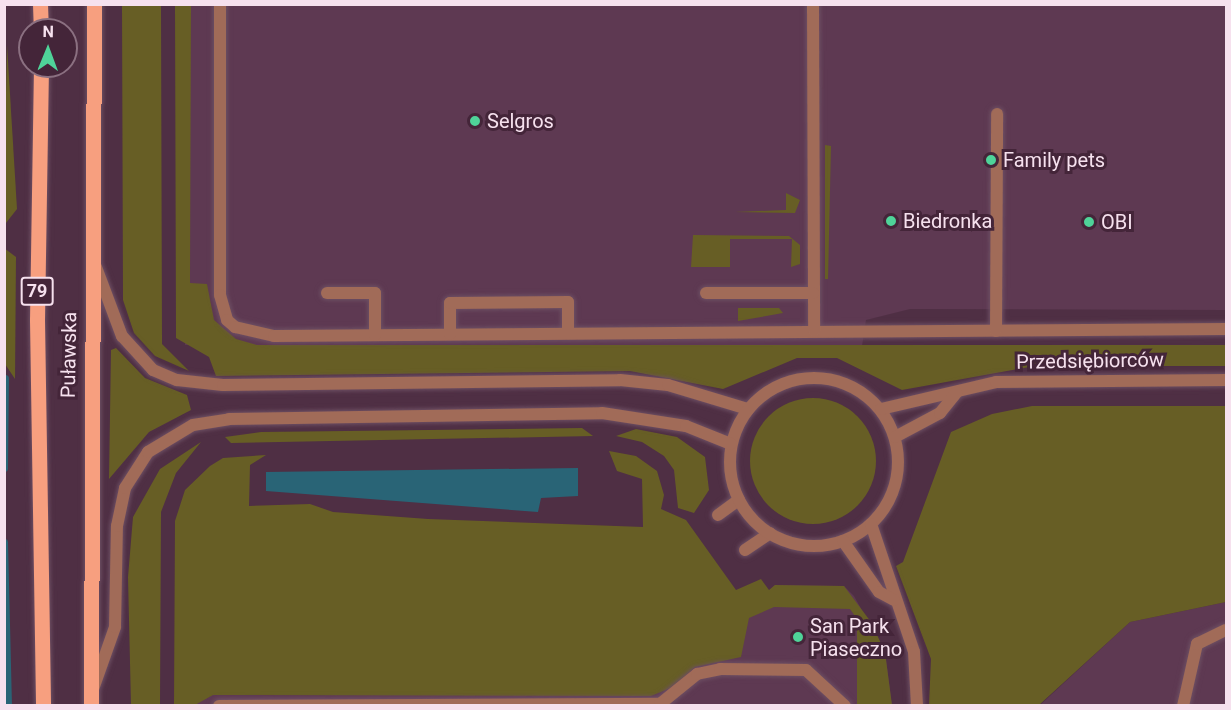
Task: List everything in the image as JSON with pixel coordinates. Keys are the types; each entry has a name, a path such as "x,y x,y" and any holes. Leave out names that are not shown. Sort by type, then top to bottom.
{"main road":[{"name":"Puławska","path":"91,701 91,252 94,4"},
{"name":"Puławska","path":"41,78 37,320 42,705"}],"street":[{"path":"220,4 220,295 227,320 274,336 1227,329"},
{"path":"813,4 814,331"},
{"path":"996,331 997,114"},
{"path":"91,252 122,336 153,370 177,380 223,385 620,380 668,385 748,410"},
{"path":"327,293 375,293 375,335"},
{"path":"706,293 813,293"},
{"path":"450,334 450,303 568,302 568,333"},
{"path":"813,377 848,384 881,410 895,436 898,465 893,493 871,524 843,540 799,545 770,533 739,500 730,464 731,444 748,410 778,386 813,377"},
{"name":"Przedsiębiorców","path":"881,410 1026,380 1227,380"},
{"path":"895,436 940,413 956,393"},
{"path":"91,701 116,627 117,526 125,488 148,452 193,425 229,419 602,413 686,426 731,444"},
{"path":"717,515 739,500"},
{"path":"871,524 894,600 914,652 917,705"},
{"path":"745,550 770,533"},
{"path":"843,540 879,592 894,600"},
{"path":"1183,705 1197,644 1227,630"},
{"path":"219,705 660,704 697,674 720,669 806,670 845,705"}],"shaded area":[{"path":"122,5 161,5 162,344 189,371 155,356 134,333 123,300"},
{"path":"175,5 191,5 190,283 207,284 214,320 236,339 257,345 1226,345 1226,366 1035,366 902,390 837,358 797,358 723,389 630,371 216,376 209,357 176,338"},
{"path":"191,5 1226,5 1226,310 910,309 866,320 862,346 185,345"},
{"path":"7,45 17,209 6,223 6,93"},
{"path":"825,145 831,146 828,279 825,279"},
{"path":"786,193 800,200 795,213 735,212 786,210"},
{"path":"693,235 789,236 800,245 800,264 791,267 792,239 730,239 730,267 691,267"},
{"path":"4,248 16,257 15,379 5,364"},
{"path":"738,308 779,308 783,313 738,321"},
{"path":"116,348 145,378 187,395 191,410 149,432 109,479 111,350"},
{"path":"813,398 837,403 857,417 871,437 876,461 871,485 857,505 837,519 813,524 789,519 769,505 755,485 750,461 755,437 769,417 789,403"},
{"path":"1032,406 1226,406 1226,602 1130,622 1039,705 929,705 931,659 896,566 903,562 951,432 992,414"},
{"path":"582,428 593,436 231,443 225,437 261,432"},
{"path":"636,429 677,437 705,457 709,490 694,513 678,508 674,470 664,456 642,442 616,436"},
{"path":"201,442 176,473 161,512 160,705 131,705 128,577 133,517 160,469"},
{"path":"609,451 636,456 657,471 664,495 661,509 686,520 736,590 761,579 769,590 775,585 844,586 871,622 885,652 892,705 857,705 857,619 850,609 774,607 749,618 741,657 695,667 673,687 651,696 213,695 195,705 174,706 175,521 185,490 210,466 223,458 266,455 250,465 249,506 310,504 333,512 428,519 643,527 642,479 617,471"},
{"name":"San Park Piaseczno","path":"775,585 844,586 854,596 885,652 892,706 184,706 184,690 660,691"},
{"path":"1226,602 1226,705 1039,706 1130,622"}],"water":[{"path":"578,468 578,496 541,498 538,512 266,491 266,472"}],"waterway":[{"path":"4,468 5,378"},
{"path":"4,542 8,706"}],"place":[{"name":"Selgros","path":"475,121"},
{"name":"Family pets","path":"991,160"},
{"name":"Biedronka","path":"891,221"},
{"name":"OBI","path":"1089,222"},
{"name":"San Park Piaseczno","path":"798,637"}]}
